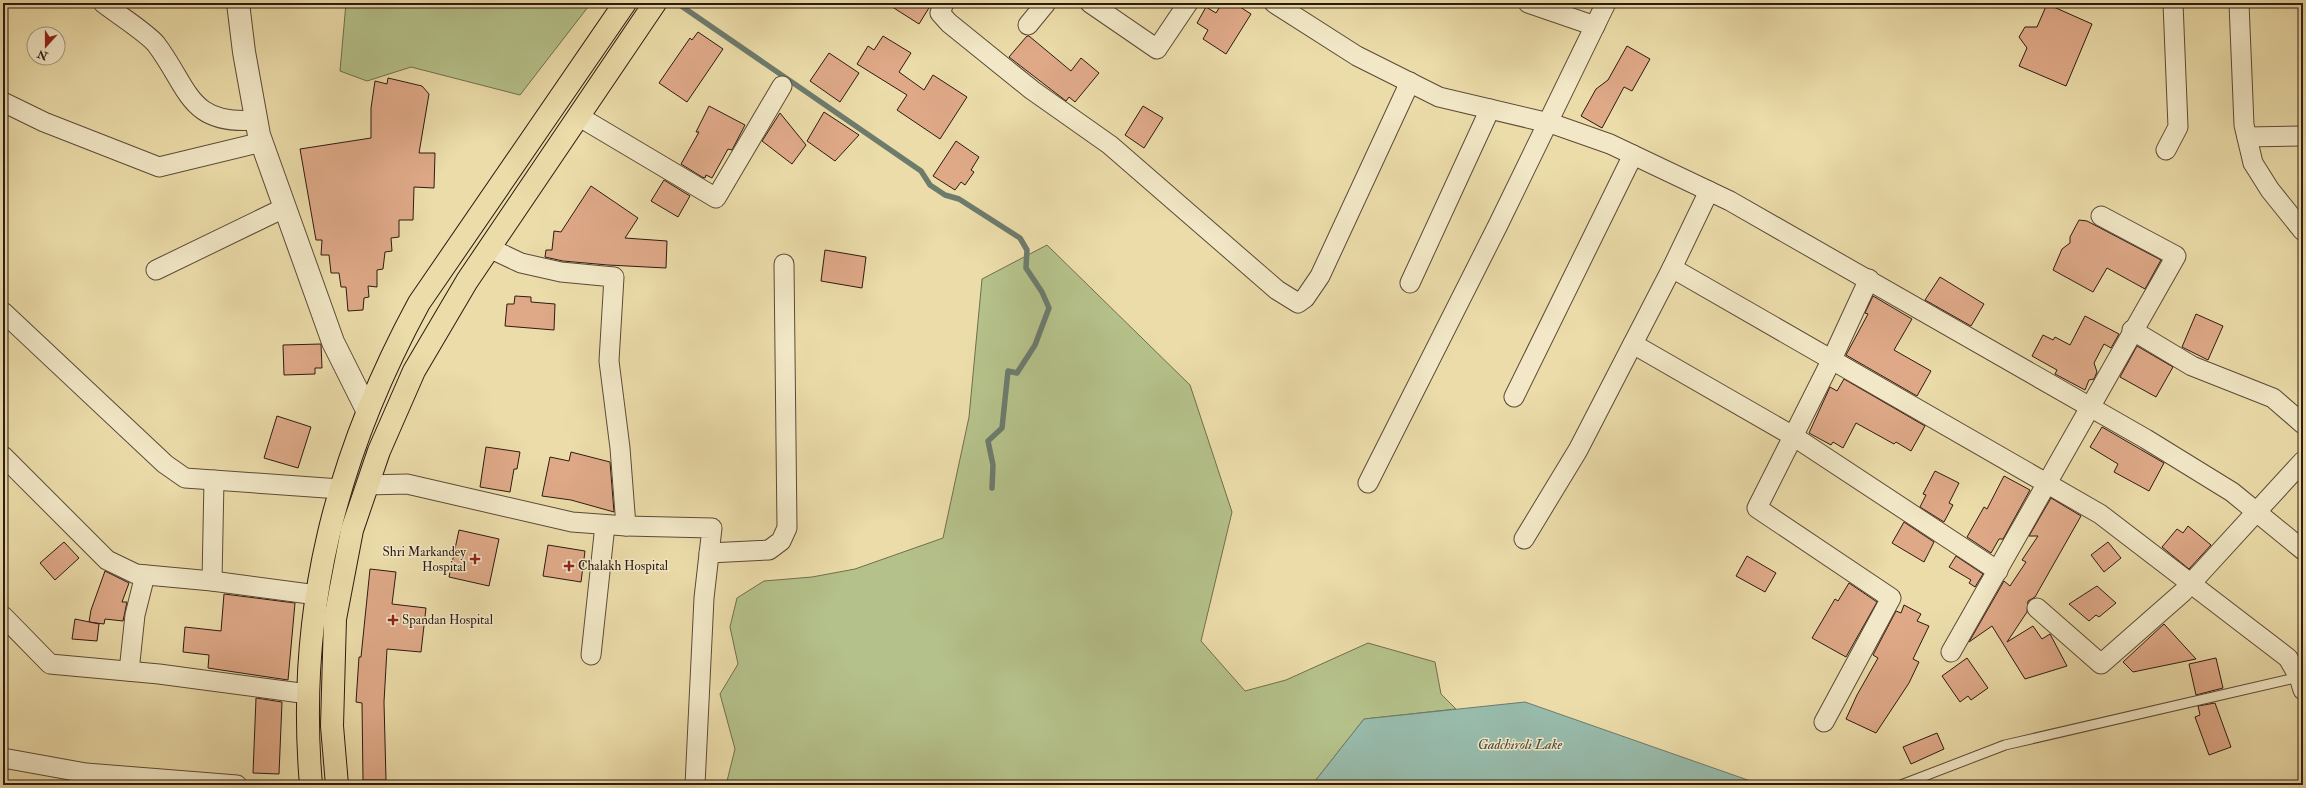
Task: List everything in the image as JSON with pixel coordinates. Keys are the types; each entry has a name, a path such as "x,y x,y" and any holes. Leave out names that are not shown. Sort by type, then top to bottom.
{"highway":[{"path":"311,785 308,694 311,631 324,554 340,489 367,410 394,349 419,303 625,3"},
{"path":"337,785 332,726 335,619 352,530 379,451 414,371 467,281 655,3"}],"street":[{"path":"103,3 155,43 194,104 210,115 235,122 256,120"},
{"path":"238,3 256,120 262,142 284,208 334,342 367,410"},
{"path":"944,3 940,13 949,23 1032,90 1110,145 1277,290 1298,303 1305,298 1320,276 1410,82"},
{"path":"1028,25 1046,3"},
{"path":"1090,3 1157,49 1188,3"},
{"path":"1274,3 1357,56 1439,96 1547,123 1633,155 1709,191 1783,230 2091,408 2232,492 2303,550"},
{"path":"1528,3 1595,26"},
{"path":"1368,483 1606,3"},
{"path":"2166,150 2178,127 2173,3"},
{"path":"2239,3 2244,125 2253,163 2270,190 2303,231"},
{"path":"578,116 716,198 782,86"},
{"path":"3,102 44,122 159,167 262,142"},
{"path":"1410,283 1490,109"},
{"path":"2247,137 2303,136"},
{"path":"1514,397 1633,155"},
{"path":"1524,538 1578,450 1672,268 1709,191"},
{"path":"156,270 284,208"},
{"path":"1951,652 2046,482 2091,408 2132,330 2176,256 2101,216"},
{"path":"489,248 521,263 561,272 614,277 609,361 620,448 626,526"},
{"path":"709,553 769,550 781,541 787,528 784,264"},
{"path":"1672,268 2100,514 2288,658 2301,684"},
{"path":"1824,722 1892,598 1758,508 1832,360 1869,279"},
{"path":"3,312 164,464 185,478 340,489"},
{"path":"2132,330 2192,366 2273,398 2303,424"},
{"path":"1632,344 1793,436 1998,570"},
{"path":"3,456 107,560 136,574 212,581 317,595"},
{"path":"2037,608 2101,664 2190,584 2303,461"},
{"path":"212,581 214,480"},
{"path":"367,485 407,484 572,522 626,526 712,528 704,598 695,785"},
{"path":"592,655 605,525"},
{"path":"129,671 135,615 145,575"},
{"path":"3,616 50,664 129,671 308,694"},
{"path":"3,758 86,773 237,785"}],"lane":[{"path":"1901,785 2004,745 2301,684"}],"green space":[{"path":"346,3 591,3 520,95 411,67 367,81 340,71"},
{"path":"1047,245 1190,385 1232,512 1201,641 1245,691 1286,680 1368,643 1435,662 1441,694 1456,709 1364,719 1312,785 726,785 735,749 720,694 738,664 730,627 737,598 764,581 812,577 855,569 943,538 969,417 982,279"}],"water":[{"name":"Gadchiroli Lake","path":"1525,702 1762,785 1312,785 1364,719"}],"building":[{"path":"886,3 932,3 919,24"},
{"path":"1222,3 1234,3 1251,14 1226,54 1203,39 1208,30 1197,23 1206,7 1216,13"},
{"path":"2047,4 2092,24 2066,86 2019,66 2027,48 2019,37 2025,27 2037,27"},
{"path":"698,32 723,49 687,102 659,83 690,38 692,40"},
{"path":"883,36 911,53 899,72 924,90 933,75 967,97 940,139 897,110 907,95 857,64 868,46 874,50"},
{"path":"1027,36 1029,36 1071,71 1081,58 1099,73 1075,102 1069,97 1066,101 1009,57"},
{"path":"1627,46 1650,59 1632,91 1624,87 1602,128 1581,116 1596,89 1608,80"},
{"path":"829,53 859,73 840,102 810,81"},
{"path":"388,78 422,86 429,94 419,153 435,153 434,188 414,187 413,220 399,220 399,237 391,238 392,251 385,252 383,269 377,270 377,287 368,286 369,297 364,298 363,310 348,311 346,287 341,287 339,273 331,273 329,255 321,255 322,240 316,240 300,149 371,138 371,108 375,81 387,84"},
{"path":"709,106 745,125 732,150 728,149 712,178 706,175 705,178 681,164 699,132 696,132"},
{"path":"1143,106 1163,118 1144,148 1125,135"},
{"path":"824,112 859,135 835,161 807,141"},
{"path":"780,113 806,145 792,164 762,141"},
{"path":"956,141 979,157 971,170 974,172 965,185 961,182 955,190 933,176"},
{"path":"664,180 690,196 678,217 651,201"},
{"path":"591,186 638,218 625,238 667,241 666,268 563,261 545,257 546,250 552,250 554,231 561,232"},
{"path":"2079,220 2087,221 2161,260 2145,289 2107,268 2093,292 2053,270 2062,249 2070,243 2070,237"},
{"path":"825,250 866,257 862,288 821,281"},
{"path":"1940,277 1984,304 1971,326 1925,300"},
{"path":"515,296 531,297 531,302 555,304 554,330 505,326 507,304 514,304"},
{"path":"1873,296 1912,319 1894,350 1931,371 1917,396 1846,355 1868,314 1865,313"},
{"path":"2196,314 2223,326 2208,360 2182,347"},
{"path":"2085,316 2119,334 2111,348 2104,344 2094,363 2097,372 2094,379 2089,380 2085,390 2055,374 2057,370 2032,356 2043,335 2053,340 2055,337 2070,345"},
{"path":"321,344 322,368 315,368 315,374 284,375 283,345"},
{"path":"2137,346 2173,367 2156,397 2120,377"},
{"path":"1844,379 1925,426 1911,451 1896,442 1894,444 1856,423 1843,448 1833,442 1831,445 1809,433 1830,387 1837,391"},
{"path":"277,416 311,427 298,468 264,458"},
{"path":"2102,427 2164,463 2149,491 2114,472 2118,464 2090,447"},
{"path":"486,447 520,452 517,469 514,469 510,492 480,487"},
{"path":"571,452 610,462 614,512 571,500 542,496 550,457 569,461"},
{"path":"1935,471 1959,483 1949,503 1953,505 1944,522 1920,507 1926,495 1923,494"},
{"path":"2004,476 2030,490 2003,539 1999,539 1991,553 1967,537 1984,507 1987,509"},
{"path":"2051,498 2081,516 2035,597 2028,601 2027,612 2007,642 2033,626 2042,639 2050,634 2067,666 2025,679 1992,626 1969,642 2004,581 2010,586 2026,562 2022,560 2038,536 2029,536"},
{"path":"1904,522 1934,542 1924,562 1892,543"},
{"path":"2188,526 2211,545 2189,569 2162,547 2177,529 2183,533"},
{"path":"459,530 499,539 489,586 449,577"},
{"path":"64,542 79,558 55,580 40,563"},
{"path":"2108,542 2121,558 2104,572 2091,555"},
{"path":"548,545 585,551 581,582 543,576"},
{"path":"1747,556 1776,573 1765,592 1736,576"},
{"path":"1956,556 1983,574 1975,587 1969,583 1971,580 1949,567"},
{"path":"370,569 396,572 392,604 426,608 421,652 387,649 384,702 386,780 363,780 362,703 356,702 359,657 361,657"},
{"path":"105,571 129,583 122,602 127,602 123,621 105,619 104,624 89,622 91,610"},
{"path":"1849,583 1877,602 1846,657 1812,638 1835,599 1838,601"},
{"path":"2097,586 2116,603 2099,617 2096,615 2089,621 2069,604"},
{"path":"224,594 295,603 288,680 208,668 209,655 183,652 185,627 221,631"},
{"path":"1904,605 1921,614 1917,621 1929,626 1913,659 1919,662 1909,683 1876,733 1846,719 1857,695 1878,658 1873,655 1896,611 1901,613"},
{"path":"75,619 99,624 97,641 72,639"},
{"path":"2164,624 2196,659 2133,672 2123,662"},
{"path":"1967,658 1988,688 1971,700 1968,696 1960,702 1942,676"},
{"path":"2216,658 2223,688 2196,695 2189,664"},
{"path":"256,698 282,702 279,774 253,773"},
{"path":"2215,703 2231,747 2209,755 2195,717 2200,715 2198,706"},
{"path":"1937,733 1944,749 1911,764 1903,747"}],"waterway":[{"path":"677,3 921,171 930,185 945,195 959,199 1020,238 1027,250 1026,268 1042,292 1049,308 1035,345 1017,373 1008,371 1002,428 988,441 993,465 992,488"}],"place":[{"name":"Shri Markandey Hospital","path":"475,559"},
{"name":"Chalakh Hospital","path":"569,566"},
{"name":"Spandan Hospital","path":"393,620"}]}
